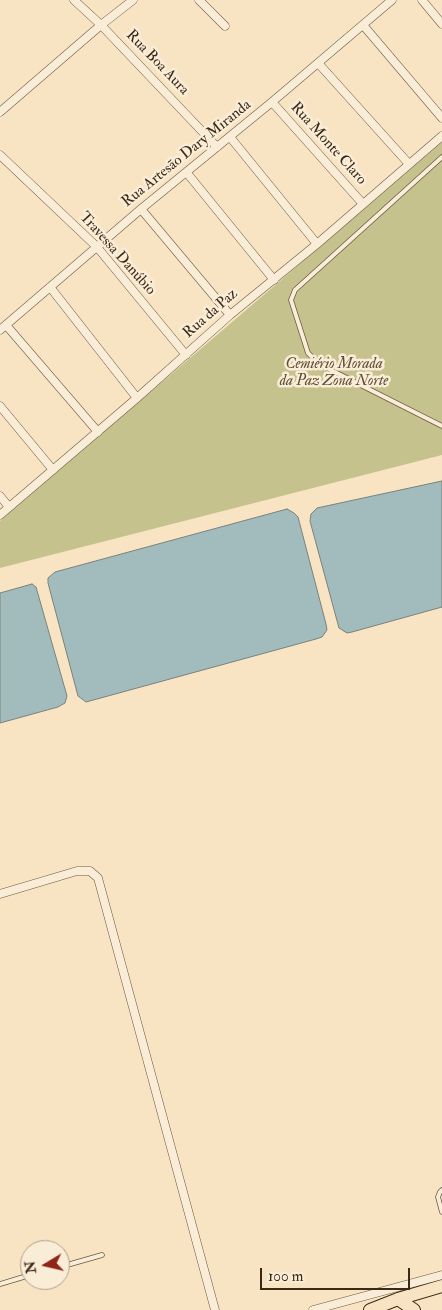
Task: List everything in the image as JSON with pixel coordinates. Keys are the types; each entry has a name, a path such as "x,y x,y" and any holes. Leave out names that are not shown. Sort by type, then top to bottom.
{"main road":[{"path":"370,1310 398,1299 442,1286"},
{"path":"398,1299 414,1310"}],"street":[{"name":"Rua Boa Aura","path":"74,0 101,25 218,147"},
{"path":"0,112 133,0"},
{"path":"199,0 225,26"},
{"name":"Rua Artesão Dary Miranda","path":"3,328 141,209 218,147 392,0"},
{"path":"422,0 442,24"},
{"path":"364,25 442,118"},
{"path":"318,63 409,164"},
{"name":"Rua Monte Claro","path":"272,102 363,204"},
{"name":"Rua da Paz","path":"0,515 442,136"},
{"path":"230,137 317,244"},
{"name":"Travessa Danúbio","path":"0,155 97,248 186,355"},
{"path":"187,172 274,280"},
{"path":"141,209 230,316"},
{"path":"50,287 137,398"},
{"path":"3,328 98,432"},
{"path":"0,406 53,470"},
{"path":"0,496 10,507"},
{"path":"0,894 77,871 90,871 98,878 215,1310"},
{"path":"313,1310 442,1275"}],"lane":[{"path":"442,157 295,290 291,300 308,353 319,364 442,426"},
{"path":"442,1190 438,1197 442,1212"},
{"path":"70,1264 102,1255"},
{"path":"0,1284 20,1278"}],"green space":[{"name":"Cemiério Morada da Paz Zona Norte","path":"442,142 442,455 0,568 0,521"}],"water":[{"path":"442,481 442,607 352,632 347,633 339,628 310,521 311,514 317,508"},
{"path":"287,509 298,517 326,624 327,630 322,637 86,702 78,696 48,578 55,572"},
{"path":"32,584 36,587 67,696 65,703 58,707 0,723 0,593"}]}
